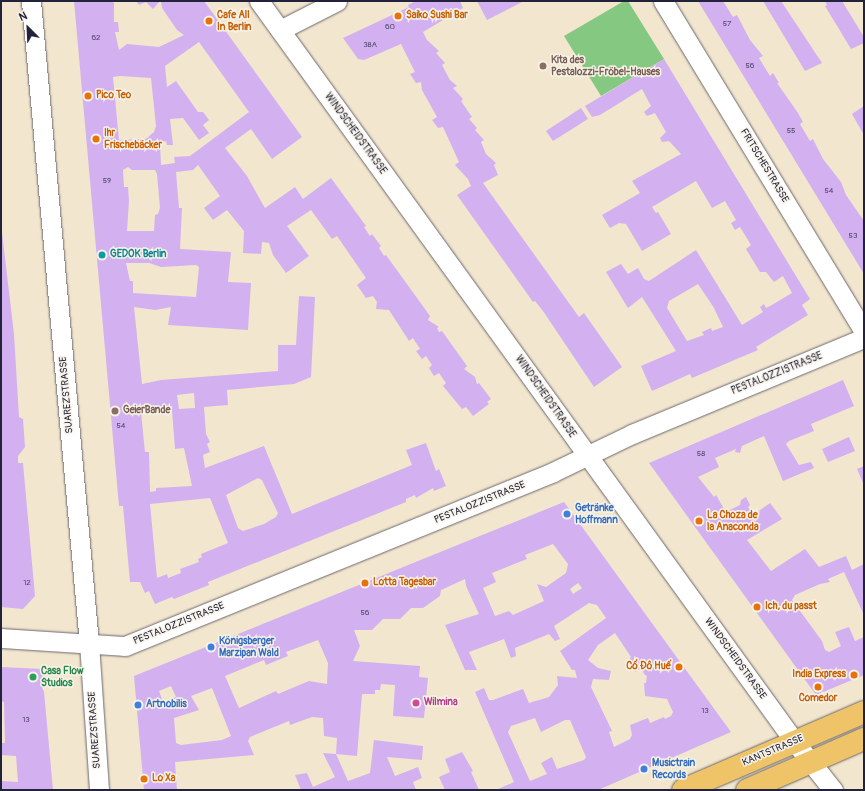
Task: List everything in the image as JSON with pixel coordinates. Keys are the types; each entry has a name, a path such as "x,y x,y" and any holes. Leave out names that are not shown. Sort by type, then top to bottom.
{"main road":[{"name":"KANTSTRASSE","path":"683,790 715,784 794,741 864,712"},
{"path":"746,790 864,739"}],"street":[{"name":"SUAREZSTRASSE","path":"31,1 89,643 99,790"},
{"name":"WINDSCHEIDSTRASSE","path":"259,1 794,741 833,790"},
{"path":"280,30 337,1"},
{"name":"FRITSCHESTRASSE","path":"663,1 864,331"},
{"name":"PESTALOZZISTRASSE","path":"1,638 125,646 495,497 632,434 864,338"}],"green space":[{"path":"624,1 628,1 664,59 601,96 564,36"}],"building":[{"path":"74,1 112,1 114,3 114,22 118,22 119,32 115,32 119,50 127,44 159,47 184,35 177,30 162,8 161,1 204,1 302,137 272,159 251,129 225,148 247,176 265,208 295,187 303,199 331,178 366,226 364,227 370,236 372,234 381,246 379,248 384,256 386,255 430,316 428,320 439,327 437,328 439,332 442,331 467,366 464,369 475,377 477,384 479,383 491,399 487,402 489,404 473,416 466,407 462,409 443,386 446,383 439,373 434,376 429,368 432,365 426,356 422,359 416,351 420,349 413,338 409,341 389,310 376,309 377,302 373,296 366,298 357,285 366,278 337,236 332,239 311,210 287,226 309,256 286,273 273,255 269,243 262,242 261,254 243,253 244,231 227,210 213,220 204,208 220,196 198,165 193,170 176,172 179,208 182,208 180,249 231,252 228,282 251,283 248,330 168,325 171,307 155,310 134,307 142,384 161,380 278,371 278,345 296,345 299,296 315,297 311,377 294,384 227,390 228,405 204,407 206,434 210,442 207,444 210,452 203,455 205,468 264,446 292,514 412,465 406,450 426,443 436,471 439,469 446,486 434,491 433,488 416,498 415,495 406,499 406,502 208,582 209,585 174,599 172,597 155,604 149,591 145,593 140,582 130,582 123,506 119,506","holes":["199,42 249,112 190,156 174,157 175,163 161,165 160,142 166,141 167,145 173,145 170,119 183,118 199,140 209,133 203,125 209,120 203,112 198,112 176,81 167,87 165,66","113,77 151,78 156,126 154,132 146,139 119,140","128,167 132,170 155,170 157,174 160,208 158,214 155,215 154,231 127,231 129,201 128,187 124,187 123,170","126,263 149,263 161,267 196,265 199,267 196,297 133,293 133,281 130,281","194,393 195,408 179,409 177,395","172,410 175,449 184,448 192,486 156,488 156,491 150,492 149,452 145,452 141,412","258,478 262,480 278,513 276,517 264,524 243,531 238,528 226,495","210,498 228,543 201,554 202,557 198,559 199,562 180,569 181,573 168,578 167,574 157,578 150,504"]},
{"path":"136,1 160,1 153,9 146,2 139,5"},
{"path":"416,1 460,1 463,8 423,32 427,40 439,51 436,53 445,63 442,65 450,80 457,86 453,88 463,99 461,101 472,117 469,119 477,128 475,130 484,140 481,142 486,154 496,163 494,165 498,175 483,183 579,317 584,313 622,367 594,387 543,311 535,301 533,302 457,195 471,186 468,179 455,165 459,162 443,127 438,128 432,120 437,117 422,90 421,82 416,83 410,74 415,72 401,44 364,60 358,59 343,38 409,7 408,5"},
{"path":"477,1 524,1 487,20"},
{"path":"698,1 723,1 733,17 737,15 750,40 763,56 759,58 770,76 773,73 779,83 777,83 798,113 803,122 800,124 810,141 813,139 823,159 841,182 846,195 864,221 864,274"},
{"path":"763,1 781,1 822,63 805,71"},
{"path":"825,1 842,1 864,37 864,43 851,49 825,6 827,5"},
{"path":"664,59 810,299 802,305 808,315 756,347 758,350 692,378 690,374 652,391 641,366 676,351 642,297 628,308 606,272 621,264 628,274 638,268 644,279 649,281 696,250 742,325 763,312 760,307 764,304 766,308 792,293 783,276 774,282 766,272 760,272 746,249 751,245 740,227 735,230 731,223 736,220 725,201 712,208 696,181 652,207 656,213 658,212 671,234 642,251 626,224 619,223 610,228 602,215 640,193 632,181 681,154 669,141 662,142 660,138 666,132 655,113 647,116 644,112 651,106 642,89 600,115 592,117 585,106","holes":["698,284 714,308 723,327 712,331 711,328 702,332 704,335 687,341 667,308 669,301"]},
{"path":"864,106 864,135 852,114"},
{"path":"581,108 588,119 553,141 546,131"},
{"path":"1,224 14,334 19,417 23,419 25,447 18,456 18,463 23,463 35,596 23,609 1,607"},
{"path":"843,380 854,406 811,424 814,431 789,441 786,444 799,465 811,462 814,468 783,481 764,436 742,446 740,453 735,452 736,449 715,458 719,467 698,477 714,497 716,495 726,512 740,505 741,500 746,497 750,505 748,507 753,515 770,503 782,519 747,540 771,571 805,549 819,567 846,556 852,570 864,564 864,615 844,572 828,579 830,582 820,584 795,595 792,600 822,641 825,650 829,652 841,646 835,632 849,627 855,641 864,637 864,675 816,695 649,463"},
{"path":"849,437 855,451 828,462 822,449"},
{"path":"864,466 864,485 857,469"},
{"path":"564,502 731,732 598,790 496,790 514,782 475,692 484,688 489,700 493,700 523,689 529,703 549,697 558,685 557,676 577,678 575,670 572,670 560,651 606,618 597,605 589,603 554,626 560,639 555,641 549,634 515,648 516,656 511,658 504,639 469,652 477,670 465,670 445,625 479,614 466,586 465,579 441,590 440,596 423,608 411,608 400,619 383,619 372,630 354,630 360,646 353,661 420,666 419,677 428,678 424,718 393,716 395,685 381,684 380,690 375,690 375,694 362,694 357,756 336,754 337,738 324,736 323,718 312,717 290,725 289,721 250,737 248,741 254,755 175,762 177,790 144,790 134,676","holes":["553,544 568,564 566,573 546,587 537,584 544,601 513,615 509,611 495,616 483,588 496,582 492,573 527,559 525,555","578,583 582,588 573,594 570,589","615,633 631,657 626,663 630,668 636,664 637,666 633,668 635,672 642,667 644,674 647,676 646,683 644,683 645,696 667,699 673,712 671,716 665,719 664,717 650,723 648,718 630,725 632,735 630,739 614,747 609,732 612,731 591,687 593,679 609,680 611,671 598,668 588,660 598,645","318,640 328,663 327,684 309,681 278,694 276,691 239,708 225,676 264,660 266,665 288,656 286,652","171,686 176,697 163,702 159,691","212,688 231,736 222,740 181,745 176,743 174,718 199,710 191,696","535,718 541,732 565,720 570,720 586,757 584,760 557,769 552,757 541,763 547,774 530,781 508,732 511,726"]},
{"path":"1,667 42,669 53,790 1,790 1,781 18,782 16,756 1,755 1,743 5,743 4,702 1,701"},
{"path":"374,740 423,746 422,760 387,757 395,776 418,767 422,778 413,782 416,790 301,790 295,775 307,773 313,787 335,777 323,753 336,754 348,781 370,773"},
{"path":"462,752 473,771 471,772 479,790 445,790 439,777 450,772 445,759"}],"place":[{"name":"Saiko Sushi Bar","path":"398,16"},
{"name":"Cafe All In Berlin","path":"209,21"},
{"name":"Kita des Pestalozzi-Fröbel-Hauses","path":"543,66"},
{"name":"Pico Teo","path":"88,96"},
{"name":"Ihr Frischebäcker","path":"96,139"},
{"name":"GEDOK Berlin","path":"102,255"},
{"name":"GeierBande","path":"115,411"},
{"name":"Getränke Hoffmann","path":"567,514"},
{"name":"La Choza de la Anaconda","path":"699,521"},
{"name":"Lotta Tagesbar","path":"365,583"},
{"name":"Ich, du passt","path":"757,607"},
{"name":"Königsberger Marzipan Wald","path":"211,647"},
{"name":"Cố Đô Huế","path":"679,667"},
{"name":"India Express","path":"854,675"},
{"name":"Casa Flow Studios","path":"33,677"},
{"name":"Comedor","path":"818,687"},
{"name":"Wilmina","path":"416,703"},
{"name":"Artnobilis","path":"138,705"},
{"name":"Musictrain Records","path":"644,769"},
{"name":"Lo Xa","path":"144,779"}]}
